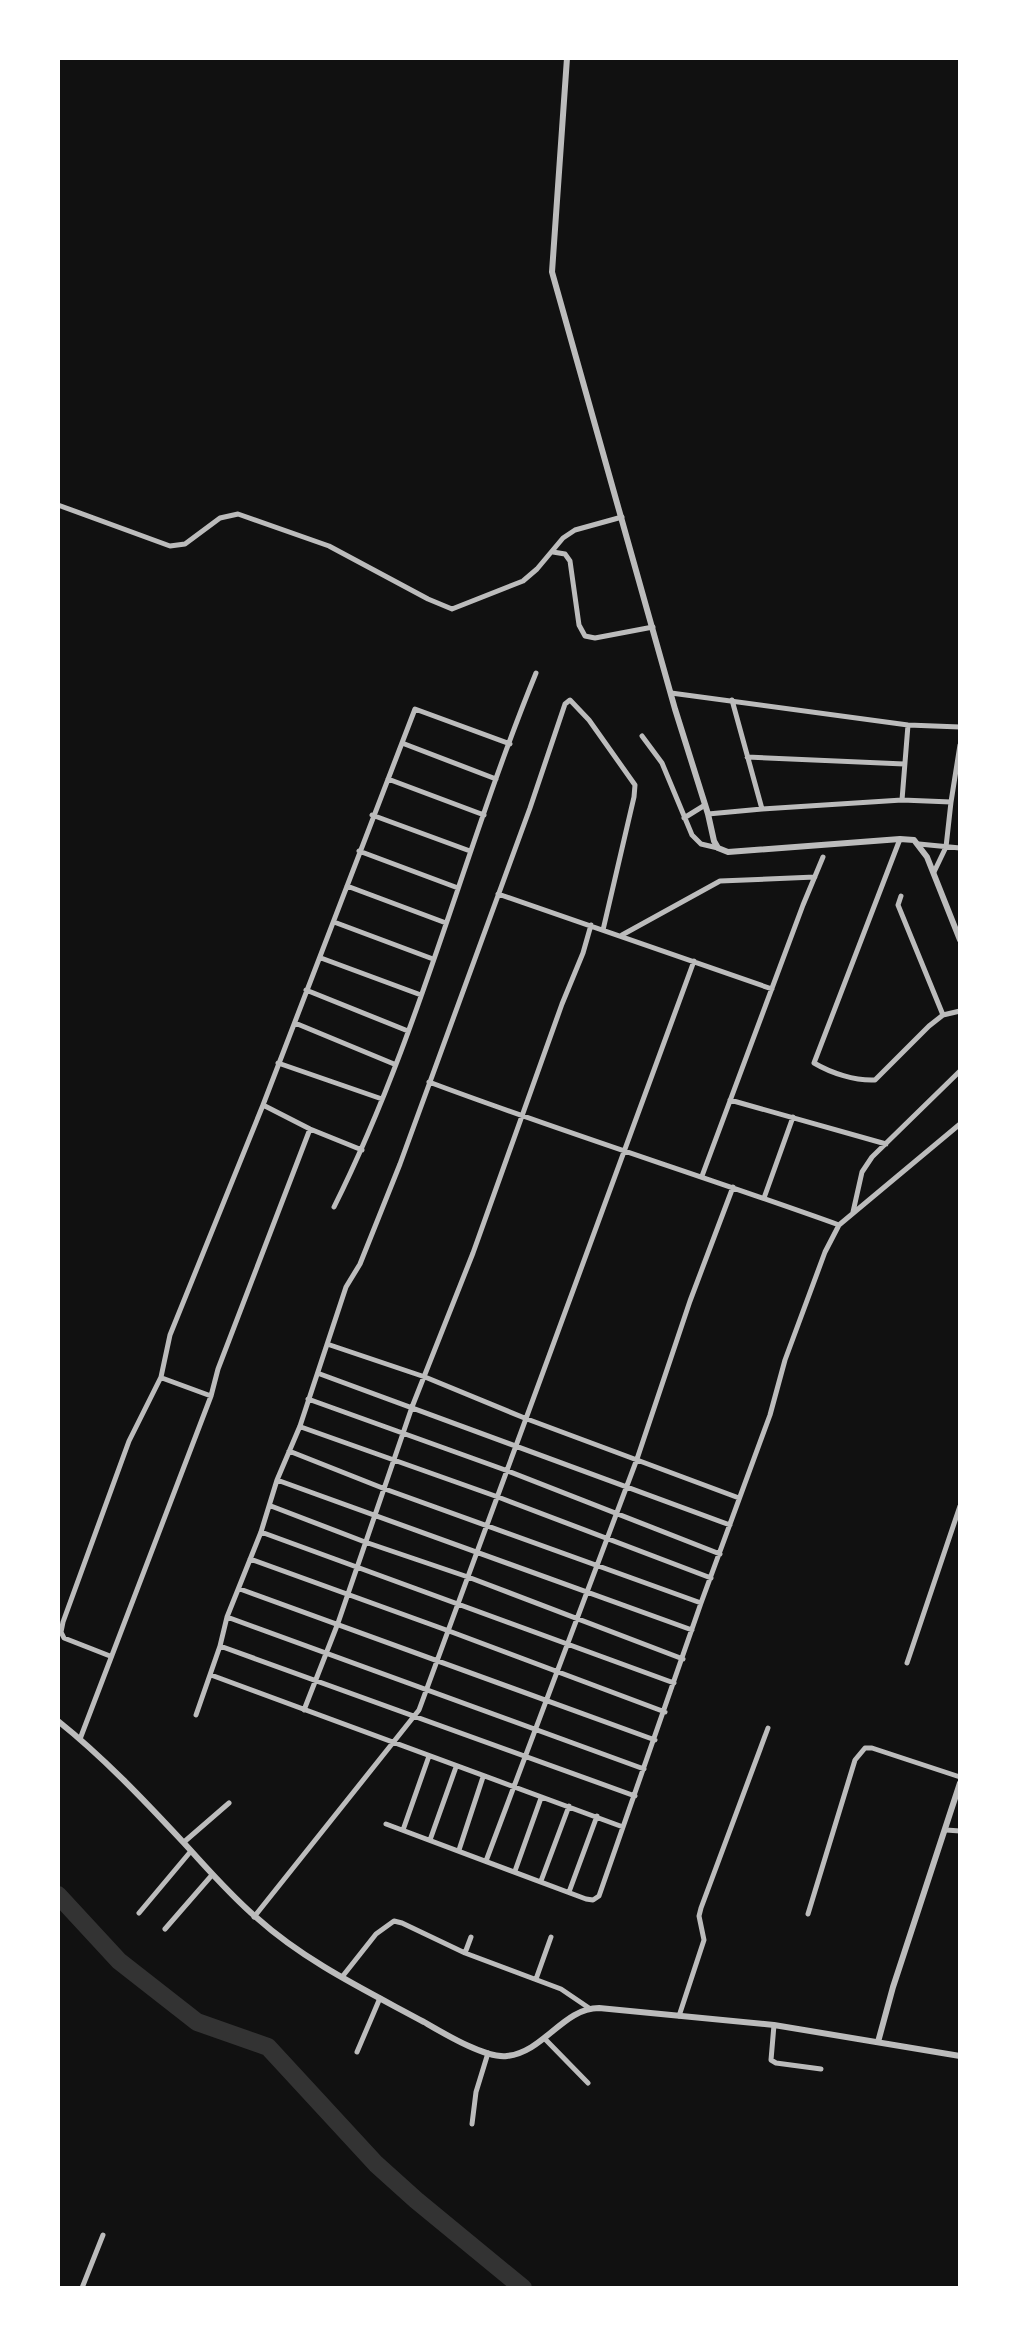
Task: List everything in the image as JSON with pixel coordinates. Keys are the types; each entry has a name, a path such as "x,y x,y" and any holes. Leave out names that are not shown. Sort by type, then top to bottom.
{"street":[{"path":"567,58 552,272 718,848"},
{"path":"58,505 170,546 186,544 225,515 246,516 328,546 448,608 523,581 574,530 622,517"},
{"path":"550,552 561,552 570,561 579,625 585,636 653,627"},
{"path":"334,1207 362,1150 408,1031 536,673"},
{"path":"671,693 908,725 960,726"},
{"path":"196,1716 227,1616 271,1506 346,1288 379,1217 565,704 572,700 635,785 603,930"},
{"path":"732,700 762,810"},
{"path":"110,1656 64,1638 62,1632 130,1441 161,1377 170,1334 263,1105 415,709 510,744"},
{"path":"902,800 908,725"},
{"path":"642,736 662,763 696,841 728,852 914,840 934,872 960,940"},
{"path":"402,744 496,780"},
{"path":"934,872 946,847 960,745"},
{"path":"746,757 904,764"},
{"path":"388,779 484,816"},
{"path":"708,814 902,800 950,802"},
{"path":"684,818 705,805"},
{"path":"372,816 470,850"},
{"path":"900,839 814,1063 829,1071 875,1080 943,1016 960,1011"},
{"path":"918,844 960,848"},
{"path":"360,851 458,888"},
{"path":"702,1176 823,857"},
{"path":"620,936 720,881 815,877"},
{"path":"348,886 446,923"},
{"path":"498,894 772,989"},
{"path":"901,896 898,905 943,1016"},
{"path":"334,922 433,959"},
{"path":"304,1710 591,925"},
{"path":"320,958 421,995"},
{"path":"254,1916 420,1710 694,961"},
{"path":"306,990 408,1031"},
{"path":"294,1023 394,1064"},
{"path":"278,1063 382,1099"},
{"path":"852,1214 862,1172 872,1157 960,1071"},
{"path":"429,1082 839,1225"},
{"path":"730,1100 886,1144"},
{"path":"263,1105 362,1150"},
{"path":"764,1198 792,1117"},
{"path":"386,1824 590,1900 600,1896 825,1252 839,1225 960,1124"},
{"path":"80,1738 310,1129"},
{"path":"486,1861 637,1460 732,1188"},
{"path":"328,1344 426,1377 739,1498"},
{"path":"318,1374 730,1525"},
{"path":"161,1377 210,1396"},
{"path":"308,1399 508,1471 720,1554"},
{"path":"300,1426 711,1578"},
{"path":"288,1451 701,1603"},
{"path":"278,1480 692,1630"},
{"path":"271,1506 468,1576 682,1659"},
{"path":"907,1663 960,1506"},
{"path":"261,1532 674,1683"},
{"path":"249,1559 665,1712"},
{"path":"239,1588 655,1740"},
{"path":"227,1616 644,1769"},
{"path":"220,1646 634,1796"},
{"path":"211,1675 624,1827"},
{"path":"58,1721 120,1775 212,1874 294,1949 436,2029 488,2053 508,2056 545,2039 576,2013 608,2008 774,2025 960,2056"},
{"path":"679,2016 704,1940 701,1908 768,1728"},
{"path":"808,1914 855,1760 865,1748 960,1780 878,2042"},
{"path":"403,1830 429,1756"},
{"path":"430,1840 456,1766"},
{"path":"459,1850 484,1776"},
{"path":"515,1871 542,1797"},
{"path":"184,1842 229,1803"},
{"path":"541,1880 569,1806"},
{"path":"569,1892 596,1816"},
{"path":"946,1830 960,1831"},
{"path":"139,1913 191,1850"},
{"path":"165,1929 212,1874"},
{"path":"342,1977 376,1934 394,1922 402,1923 562,1989 589,2008"},
{"path":"465,1952 470,1937"},
{"path":"536,1979 551,1937"},
{"path":"357,2052 380,1998"},
{"path":"774,2025 770,2056 774,2062 820,2068"},
{"path":"545,2039 588,2083"},
{"path":"472,2124 476,2092 488,2053"},
{"path":"82,2288 103,2234"}],"waterway":[{"path":"58,1895 119,1961 197,2022 268,2047 376,2164 523,2288"}]}
